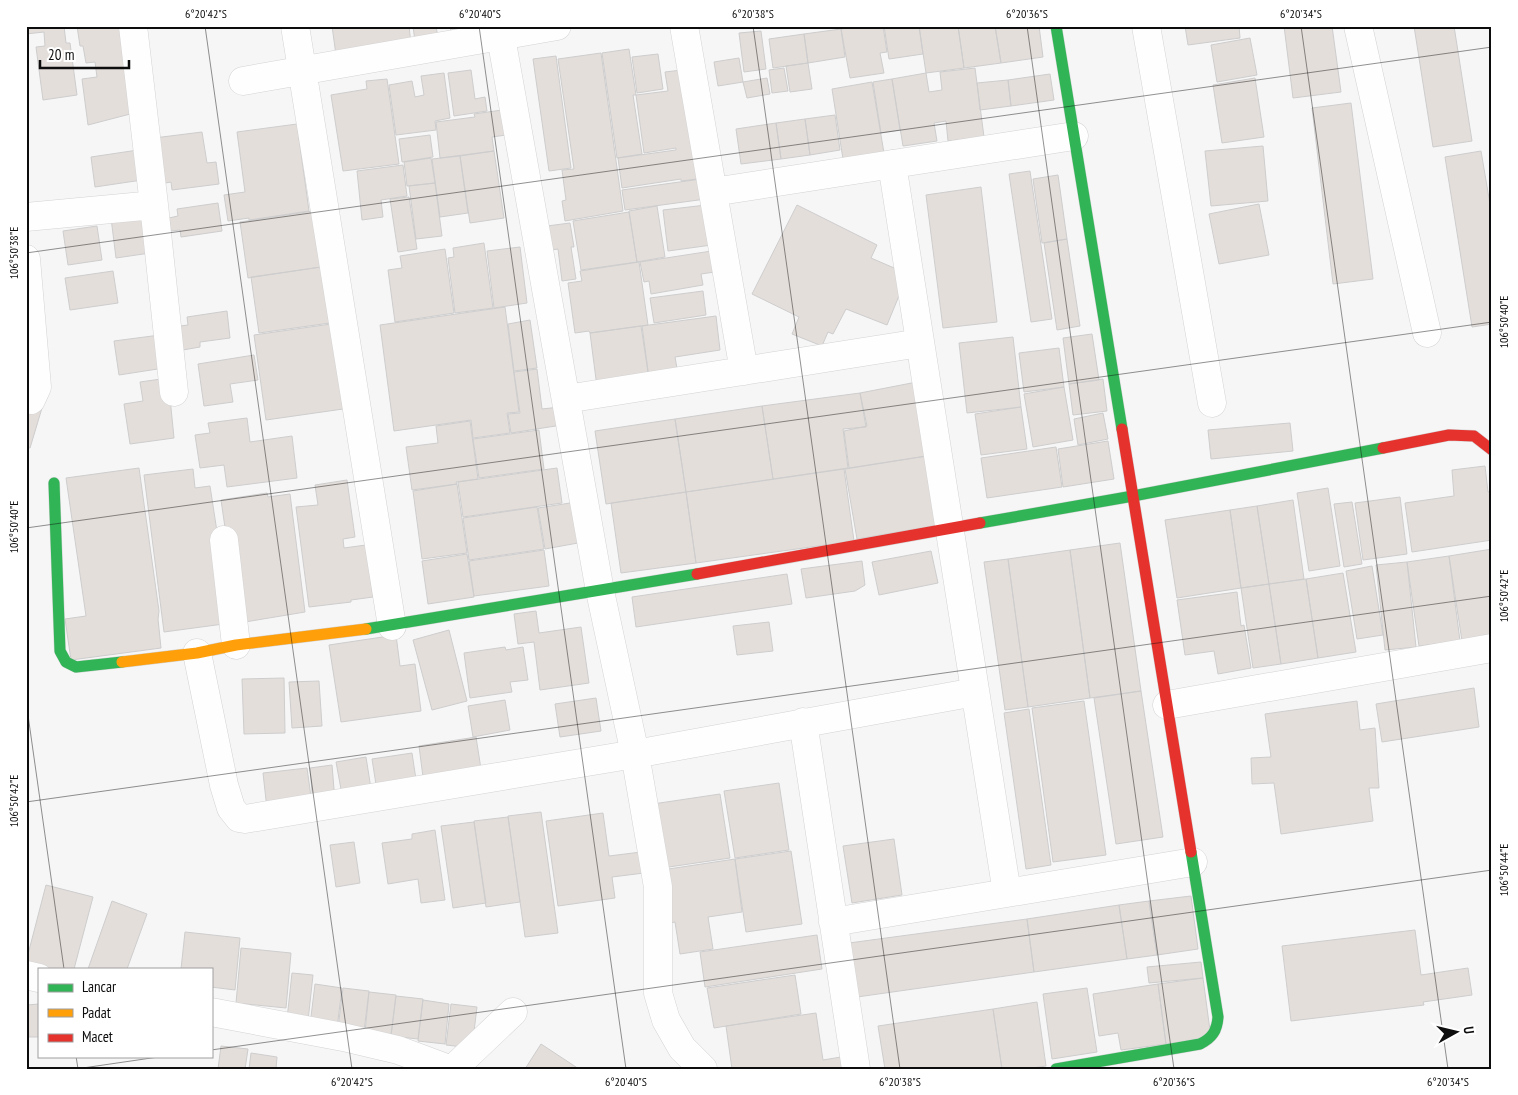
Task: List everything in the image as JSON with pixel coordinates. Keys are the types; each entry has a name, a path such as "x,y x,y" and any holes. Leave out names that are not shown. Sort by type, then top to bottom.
{"street":[{"path":"133,26 174,392"},
{"path":"295,26 392,626"},
{"path":"243,82 302,72 500,31 557,26"},
{"path":"684,26 744,371"},
{"path":"1056,26 1218,1017 1218,1028 1211,1039 1200,1044 1056,1069"},
{"path":"1146,26 1212,403"},
{"path":"1358,26 1427,333"},
{"path":"500,31 600,591 635,754 658,886 658,993 666,1020 682,1048 703,1069"},
{"path":"713,192 1074,136"},
{"path":"892,164 1007,893"},
{"path":"26,217 154,205"},
{"path":"26,259 32,392"},
{"path":"566,399 920,343"},
{"path":"54,483 60,651 63,660 76,667 197,653 236,645 392,626 600,591 1133,496 1449,435 1474,436 1492,450"},
{"path":"224,540 236,645"},
{"path":"1167,705 1492,648"},
{"path":"197,653 224,785 231,808 239,818 253,819 635,754 975,692"},
{"path":"803,722 856,1069"},
{"path":"833,922 1193,862"},
{"path":"212,1012 343,1037 388,1048 449,1069"},
{"path":"453,1069 513,1012"}],"building":[{"path":"26,26 64,26 66,43 70,43 77,95 43,100 36,47 45,46 44,32 26,34"},
{"path":"77,26 124,26 134,113 88,125 82,79 97,77 95,62 86,63 83,46 80,46"},
{"path":"332,26 409,26 411,44 336,55"},
{"path":"413,26 436,26 438,38 415,42"},
{"path":"450,26 495,26 452,36"},
{"path":"860,26 883,26 887,52 880,53 884,73 850,78 841,29"},
{"path":"884,26 919,26 923,54 889,59"},
{"path":"919,26 958,26 964,68 926,73"},
{"path":"958,26 995,26 1001,63 964,68"},
{"path":"995,26 1039,26 1043,57 1001,63"},
{"path":"1185,26 1239,26 1240,38 1188,45"},
{"path":"1284,26 1332,26 1341,92 1293,98"},
{"path":"1414,26 1454,26 1472,141 1433,147"},
{"path":"841,29 845,57 808,63 804,34"},
{"path":"761,31 766,69 744,72 739,33"},
{"path":"804,34 808,63 773,68 769,39"},
{"path":"1250,38 1257,75 1217,82 1211,45"},
{"path":"629,49 636,95 633,95 642,154 617,158 602,53"},
{"path":"601,53 623,211 565,221 562,201 566,200 562,170 574,169 558,59"},
{"path":"658,54 663,89 637,93 632,57"},
{"path":"556,56 571,168 549,171 533,59"},
{"path":"739,58 743,82 718,86 714,62"},
{"path":"808,63 812,89 790,92 786,66"},
{"path":"784,68 788,91 772,93 769,70"},
{"path":"975,68 984,137 948,141 946,121 934,123 937,141 903,146 892,79 926,73 929,92 942,90 940,72"},
{"path":"471,70 475,99 485,97 487,111 454,116 448,73"},
{"path":"682,70 697,179 681,181 681,179 622,188 618,158 676,150 676,148 644,153 636,95 668,91 665,72"},
{"path":"444,73 450,118 435,121 436,130 396,135 389,85 412,81 415,97 424,95 421,76"},
{"path":"1050,74 1054,100 1011,106 1008,80"},
{"path":"767,78 770,94 747,98 743,82"},
{"path":"1255,78 1264,137 1222,143 1213,85"},
{"path":"387,79 399,164 343,171 331,95 367,89 366,81"},
{"path":"892,79 900,130 881,133 873,82"},
{"path":"1008,80 1011,106 980,110 977,83"},
{"path":"872,82 884,153 843,159 832,89"},
{"path":"1351,103 1373,279 1333,284 1312,108"},
{"path":"509,109 513,134 492,137 494,151 440,158 436,122 475,117 474,114"},
{"path":"835,115 840,150 810,155 805,119"},
{"path":"805,119 810,155 781,159 776,123"},
{"path":"776,123 781,159 741,164 736,129"},
{"path":"297,124 309,211 249,220 249,218 228,221 224,195 245,192 237,132"},
{"path":"202,132 207,163 216,162 219,184 172,190 171,182 160,184 154,138"},
{"path":"430,135 433,157 402,162 399,139"},
{"path":"1263,146 1268,201 1211,206 1205,151"},
{"path":"138,150 142,180 95,187 91,157"},
{"path":"494,151 504,218 470,223 460,156"},
{"path":"1481,151 1492,216 1492,324 1472,327 1445,157"},
{"path":"460,156 468,213 440,217 432,159"},
{"path":"431,158 435,183 407,186 404,162"},
{"path":"403,165 407,196 381,200 383,217 362,220 357,171"},
{"path":"1030,171 1052,319 1031,322 1009,174"},
{"path":"1058,175 1067,239 1042,243 1033,179"},
{"path":"701,179 713,198 625,210 622,190"},
{"path":"435,183 442,236 416,239 409,186"},
{"path":"981,187 997,322 943,328 926,195"},
{"path":"409,197 417,249 398,252 390,199"},
{"path":"218,203 222,231 181,237 180,230 171,231 169,218 178,216 177,209"},
{"path":"715,204 719,244 668,251 663,210"},
{"path":"1259,204 1269,255 1219,264 1209,214"},
{"path":"797,205 877,245 871,258 908,274 887,325 846,309 833,334 828,332 822,346 792,334 799,317 752,294"},
{"path":"657,206 665,257 637,262 629,211"},
{"path":"313,211 321,267 248,278 240,222"},
{"path":"151,212 157,252 116,258 111,218"},
{"path":"629,212 637,262 581,270 573,221"},
{"path":"570,223 574,247 571,247 576,279 562,281 558,249 551,250 547,226"},
{"path":"97,226 102,260 68,265 63,231"},
{"path":"1067,239 1080,326 1057,330 1044,243"},
{"path":"484,243 493,308 455,313 448,258 454,257 453,248"},
{"path":"520,247 527,303 494,308 487,251"},
{"path":"445,249 454,313 395,322 388,270 402,268 400,256"},
{"path":"718,250 721,271 701,274 703,285 651,294 649,281 644,282 640,262"},
{"path":"639,262 648,325 590,333 589,331 575,333 568,283 582,281 580,271"},
{"path":"321,267 330,323 259,333 251,277"},
{"path":"113,271 118,303 70,310 65,278"},
{"path":"703,291 706,315 654,323 650,298"},
{"path":"505,307 519,412 507,413 510,433 473,438 471,420 394,431 380,325"},
{"path":"227,311 230,338 200,342 200,347 177,351 173,327 188,325 187,317"},
{"path":"716,316 720,350 675,357 678,374 649,378 642,326"},
{"path":"530,320 537,368 514,371 508,324"},
{"path":"331,324 343,409 266,420 254,335"},
{"path":"641,326 649,379 597,387 590,333"},
{"path":"1092,334 1099,380 1069,384 1063,338"},
{"path":"160,335 164,368 119,375 114,341"},
{"path":"1013,337 1021,407 967,413 959,343"},
{"path":"1059,348 1064,387 1024,392 1019,353"},
{"path":"254,355 258,380 230,384 233,402 204,406 198,364"},
{"path":"537,369 542,409 560,407 562,425 511,433 508,414 520,413 514,372"},
{"path":"168,378 174,438 130,444 124,404 143,401 140,382"},
{"path":"1103,379 1107,411 1073,415 1069,384"},
{"path":"922,381 933,455 849,468 844,431 867,426 860,393"},
{"path":"1064,387 1073,440 1033,447 1024,394"},
{"path":"860,393 866,427 843,429 848,468 773,479 762,406"},
{"path":"26,403 42,408 30,448 26,447"},
{"path":"762,406 773,479 686,492 675,419"},
{"path":"1021,407 1027,449 981,455 975,414"},
{"path":"1103,413 1108,439 1078,445 1074,419"},
{"path":"247,418 250,442 292,436 297,478 227,487 224,465 200,468 195,435 210,433 208,423"},
{"path":"675,419 686,492 606,504 595,431"},
{"path":"470,421 478,479 412,490 406,447 438,443 436,426"},
{"path":"1290,423 1293,451 1211,459 1208,430"},
{"path":"539,430 544,469 479,478 473,439"},
{"path":"1108,441 1114,479 1063,487 1058,449"},
{"path":"1056,447 1062,487 987,498 981,458"},
{"path":"933,455 945,524 857,539 845,469"},
{"path":"1485,466 1488,492 1492,491 1492,540 1412,552 1405,503 1454,496 1452,470"},
{"path":"139,468 159,611 161,648 71,660 65,619 86,616 66,478"},
{"path":"557,468 562,503 463,517 458,482"},
{"path":"193,469 195,488 210,486 231,623 164,632 144,475"},
{"path":"844,469 854,541 696,563 686,492"},
{"path":"347,480 355,537 343,539 344,548 366,545 373,597 351,600 351,602 309,607 296,507 318,505 315,485"},
{"path":"457,484 467,553 422,559 413,491"},
{"path":"1328,488 1340,566 1309,571 1297,493"},
{"path":"686,492 696,563 621,573 611,503"},
{"path":"267,493 268,497 290,494 305,612 239,623 221,500"},
{"path":"1400,497 1407,554 1363,560 1355,503"},
{"path":"1293,500 1304,579 1269,584 1257,506"},
{"path":"583,501 589,541 545,549 538,508"},
{"path":"1352,502 1362,564 1344,567 1334,504"},
{"path":"1257,506 1269,584 1241,588 1230,510"},
{"path":"537,507 544,549 469,560 463,518"},
{"path":"1230,510 1241,588 1177,598 1165,520"},
{"path":"1120,543 1141,691 1090,698 1070,550"},
{"path":"1492,549 1492,636 1462,641 1449,556"},
{"path":"544,550 549,586 474,596 469,561"},
{"path":"1070,550 1090,698 1028,707 1008,559"},
{"path":"931,551 938,583 879,595 872,562"},
{"path":"467,554 474,597 428,604 422,561"},
{"path":"1449,556 1460,641 1419,646 1407,562"},
{"path":"1008,559 1028,707 1005,710 984,562"},
{"path":"862,561 865,585 855,591 806,598 801,569"},
{"path":"1407,562 1416,647 1385,650 1376,565"},
{"path":"1372,566 1383,635 1357,639 1346,571"},
{"path":"1343,573 1356,652 1318,658 1306,579"},
{"path":"787,574 792,604 636,627 632,597"},
{"path":"1306,579 1318,658 1281,664 1269,584"},
{"path":"1269,584 1281,664 1253,668 1241,588"},
{"path":"1237,592 1241,626 1244,625 1251,668 1218,674 1214,651 1185,655 1177,600"},
{"path":"536,611 539,633 581,627 589,683 540,690 534,642 518,644 514,614"},
{"path":"769,622 773,651 737,655 733,626"},
{"path":"449,630 467,701 432,710 413,640"},
{"path":"396,635 400,666 415,664 421,711 341,722 329,645"},
{"path":"505,647 506,650 523,647 528,680 510,682 512,692 470,698 464,653"},
{"path":"284,678 285,733 244,734 242,679"},
{"path":"319,681 322,726 292,728 289,682"},
{"path":"1474,688 1479,727 1382,742 1376,704"},
{"path":"1141,691 1163,837 1116,844 1094,698"},
{"path":"596,698 601,731 560,737 555,704"},
{"path":"505,700 510,730 473,737 468,706"},
{"path":"1084,701 1106,855 1053,862 1032,708"},
{"path":"1357,701 1360,730 1375,728 1379,788 1369,788 1373,821 1281,834 1274,783 1252,784 1251,758 1271,757 1265,714"},
{"path":"1029,709 1051,865 1026,869 1004,713"},
{"path":"476,737 481,769 423,777 419,746"},
{"path":"412,753 417,786 377,791 372,759"},
{"path":"366,757 372,795 343,800 336,762"},
{"path":"332,765 335,801 313,803 310,768"},
{"path":"307,768 312,804 267,809 263,773"},
{"path":"779,783 789,850 735,858 724,791"},
{"path":"720,794 730,858 662,868 653,804"},
{"path":"541,812 558,933 525,937 508,816"},
{"path":"603,813 609,856 649,851 652,872 612,877 615,898 558,906 546,821"},
{"path":"508,817 520,902 486,907 474,821"},
{"path":"474,822 486,903 453,908 441,826"},
{"path":"435,830 445,900 421,903 418,879 388,884 382,843 412,839 412,834"},
{"path":"894,839 902,895 852,903 843,846"},
{"path":"354,842 360,883 336,887 330,845"},
{"path":"791,851 802,924 746,932 735,859"},
{"path":"735,859 742,912 708,917 713,949 680,954 675,922 670,923 662,870"},
{"path":"46,885 93,897 74,968 45,968 26,962"},
{"path":"1191,896 1198,949 1157,955 1149,901"},
{"path":"112,901 147,914 127,968 88,968"},
{"path":"1149,901 1157,955 1127,959 1119,905"},
{"path":"1119,905 1127,959 1034,972 1027,919"},
{"path":"1027,919 1034,972 857,997 849,943"},
{"path":"1415,930 1421,975 1468,968 1472,995 1423,1002 1424,1005 1291,1021 1282,946"},
{"path":"185,932 240,938 235,990 212,987 212,968 181,968"},
{"path":"817,935 822,969 705,987 700,952"},
{"path":"241,948 291,953 286,1008 236,1003"},
{"path":"1201,962 1203,978 1149,983 1147,967"},
{"path":"292,973 313,975 308,1021 287,1019"},
{"path":"795,975 801,1014 714,1028 707,988"},
{"path":"1203,978 1211,1038 1166,1044 1158,984"},
{"path":"315,984 342,988 337,1028 310,1025"},
{"path":"1158,984 1166,1044 1121,1050 1118,1033 1099,1036 1093,994"},
{"path":"343,988 369,991 364,1031 338,1028"},
{"path":"1087,988 1097,1052 1052,1059 1043,994"},
{"path":"369,992 396,995 391,1035 365,1032"},
{"path":"396,996 423,999 418,1039 391,1036"},
{"path":"423,1000 449,1004 445,1044 418,1041"},
{"path":"1037,1002 1046,1066 1025,1069 1002,1069 993,1009"},
{"path":"38,1004 38,1037 29,1037 27,1005"},
{"path":"451,1004 477,1007 472,1048 446,1045"},
{"path":"993,1009 1002,1069 885,1069 878,1026"},
{"path":"816,1013 823,1060 847,1056 849,1069 732,1069 726,1026"},
{"path":"541,1044 579,1069 525,1069"},
{"path":"221,1046 248,1049 245,1069 218,1069"},
{"path":"251,1053 277,1057 276,1069 249,1069"}],"traffic: fast":[{"path":"1056,26 1122,429"},
{"path":"980,523 1383,448"},
{"path":"54,483 60,651 66,662 76,667 122,662"},
{"path":"366,629 697,574"},
{"path":"1056,1069 1200,1044 1213,1034 1218,1017 1191,852"}],"traffic: slow":[{"path":"122,662 197,653 236,645 366,629"}],"traffic: jam":[{"path":"1122,429 1191,852"},
{"path":"1383,448 1449,435 1474,436 1492,450"},
{"path":"697,574 980,523"}]}
